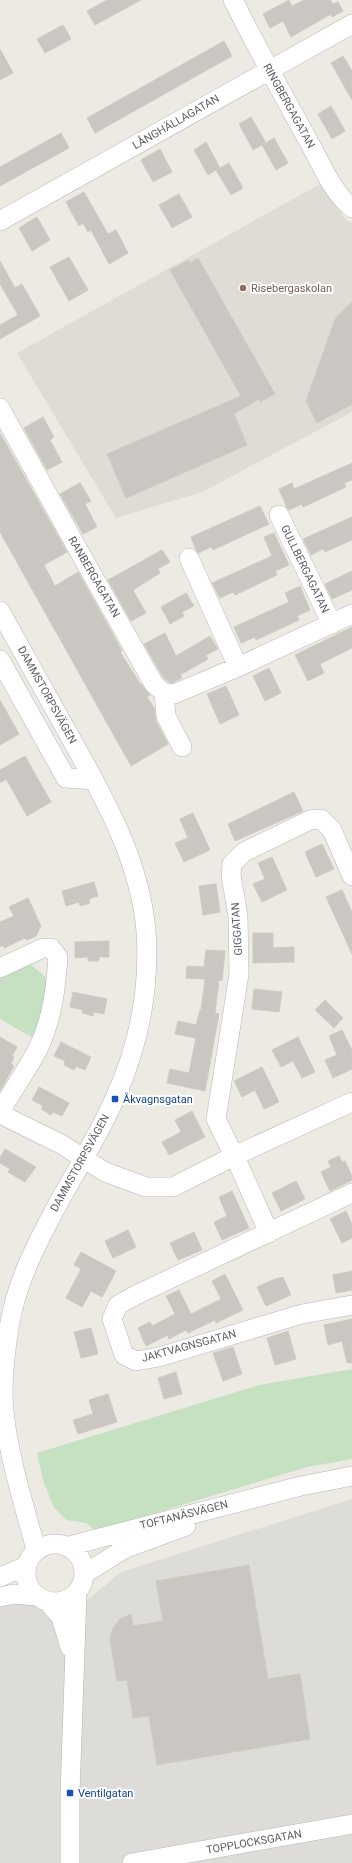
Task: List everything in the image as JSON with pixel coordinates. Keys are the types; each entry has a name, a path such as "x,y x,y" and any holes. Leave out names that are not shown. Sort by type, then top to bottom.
{"street":[{"name":"RINGBERGAGATAN","path":"233,0 269,70 342,200 352,208"},
{"name":"LÅNGHÄLLAGATAN","path":"0,221 352,24"},
{"name":"RANBERGAGATAN","path":"0,408 80,554 154,684 164,693"},
{"name":"GULLBERGAGATAN","path":"279,515 332,624"},
{"path":"189,558 238,667"},
{"name":"DAMMSTORPSVÄGEN","path":"0,611 119,828 132,865 142,903 146,930 147,975 144,1005 133,1051 115,1099 35,1246 19,1288 11,1320 4,1372 4,1410 9,1448 24,1504 31,1558"},
{"name":"GULLBERGAGATAN","path":"164,693 174,694 238,667 352,614"},
{"path":"0,660 66,778 94,780"},
{"path":"164,693 166,716 182,747"},
{"name":"GIGGATAN","path":"234,1156 216,1119 239,974 238,916 231,876 232,864 244,852 310,820 322,819 332,830 352,876"},
{"path":"0,968 43,948 51,948 58,957 50,1016 38,1048 0,1113 61,1144 105,1172 146,1187 173,1187 234,1156 352,1102"},
{"path":"234,1156 268,1233"},
{"name":"JAKTVAGNSGATAN","path":"352,1193 136,1295 118,1305 112,1319 124,1354 136,1361 159,1357 302,1314 352,1305"},
{"name":"TOFTANÄSVÄGEN","path":"0,1577 31,1558 45,1544 63,1545 300,1486 352,1476"},
{"name":"TOFTANÄSVÄGEN","path":"84,1574 126,1548 300,1486"},
{"name":"DAMMSTORPSVÄGEN","path":"24,1504 63,1545"},
{"path":"0,1597 14,1594 58,1602 68,1599 77,1593 82,1584 84,1574 82,1561 76,1552 63,1545"},
{"path":"31,1558 26,1579 30,1588 61,1617 75,1666"},
{"path":"70,1863 70,1793 77,1593"},
{"name":"TOPPLOCKSGATAN","path":"132,1863 352,1824"}],"shaded area":[{"name":"Risebergaskolan","path":"320,184 346,220 352,223 352,412 202,492 116,518 17,353"},
{"path":"352,1499 352,1863 0,1863 0,1593 73,1612 121,1572"}],"green space":[{"path":"30,964 49,980 35,1039 0,1019 0,978"},
{"path":"352,1369 352,1459 307,1467 106,1528 94,1529 86,1523 66,1520 53,1506 43,1480 37,1453 259,1385"}],"building":[{"path":"107,0 141,0 95,25 87,11"},
{"path":"289,0 292,6 304,0 330,0 333,4 338,2 343,11 332,17 331,14 291,37 283,21 270,28 263,14"},
{"path":"63,25 71,39 45,53 37,39"},
{"path":"224,41 232,56 95,133 87,118"},
{"path":"0,49 13,73 0,80"},
{"path":"343,56 352,71 352,100 331,63"},
{"path":"331,106 345,131 332,139 318,114"},
{"path":"251,117 266,143 274,138 288,163 276,170 262,145 253,150 239,124"},
{"path":"61,133 69,148 0,186 0,167"},
{"path":"206,142 220,168 229,163 243,188 231,195 216,170 208,175 194,150"},
{"path":"160,149 172,172 153,182 141,160"},
{"path":"84,192 108,234 116,230 128,253 109,264 91,230 88,232 83,223 79,226 66,202"},
{"path":"179,194 192,217 172,228 159,205"},
{"path":"37,217 50,240 32,251 19,228"},
{"path":"69,257 88,290 69,301 50,267"},
{"path":"198,258 275,394 260,402 259,399 234,414 247,445 126,498 107,454 241,396 170,270 189,260 190,263"},
{"path":"0,261 15,288 22,284 40,316 0,339 0,325 18,315 0,284"},
{"path":"352,302 352,404 317,423 306,401 336,317"},
{"path":"43,417 54,437 50,440 62,462 47,470 24,428"},
{"path":"0,433 67,552 44,565 55,586 78,572 122,651 120,652 141,685 150,695 147,697 154,708 156,721 168,744 131,766 0,532"},
{"path":"352,463 352,480 344,483 346,487 303,507 302,504 289,510 287,508 279,489 292,483 294,489"},
{"path":"80,483 91,501 85,504 97,527 83,534 60,494"},
{"path":"260,506 269,524 213,550 211,547 198,553 191,537"},
{"path":"352,517 352,540 325,552 323,549 311,555 303,539"},
{"path":"274,533 289,565 275,571 277,575 235,595 233,592 220,598 212,583 272,556 264,537"},
{"path":"162,550 170,562 158,569 160,573 133,590 146,613 131,621 108,580"},
{"path":"352,571 352,590 332,599 325,584"},
{"path":"300,586 310,610 297,616 299,620 256,640 255,637 241,643 234,627 289,602 285,593"},
{"path":"186,593 194,606 182,612 184,616 170,624 161,607"},
{"path":"352,627 352,648 320,664 324,673 308,681 295,655"},
{"path":"165,633 176,656 210,636 218,649 206,655 208,659 180,675 182,678 172,683 163,677 144,644"},
{"path":"269,668 281,693 265,701 253,676"},
{"path":"226,686 239,715 220,724 207,694"},
{"path":"0,700 19,734 0,745"},
{"path":"25,756 51,802 27,816 6,779 0,783 0,770"},
{"path":"294,792 303,811 235,841 228,824"},
{"path":"193,813 210,850 184,862 175,843 188,838 180,819"},
{"path":"322,844 334,869 316,877 305,852"},
{"path":"272,857 287,890 262,902 253,884 265,879 258,863"},
{"path":"94,882 98,896 89,899 90,903 80,906 79,902 66,906 62,891"},
{"path":"216,884 220,912 203,915 199,886"},
{"path":"342,890 352,912 352,954 326,897"},
{"path":"28,898 41,926 36,936 27,940 25,938 4,948 3,945 0,947 0,922 14,916 9,907"},
{"path":"253,933 273,933 273,948 294,947 294,962 253,963"},
{"path":"109,941 109,957 99,957 99,961 88,961 88,957 75,958 75,942"},
{"path":"206,950 225,951 222,981 219,980 215,1013 219,1014 205,1091 167,1083 170,1069 189,1073 196,1038 175,1034 178,1021 196,1025 201,1010 205,979 186,978 187,966 204,967"},
{"path":"254,989 282,992 279,1012 252,1009"},
{"path":"73,992 107,999 104,1014 94,1012 93,1016 82,1013 83,1010 70,1007"},
{"path":"325,1000 343,1018 334,1028 315,1010"},
{"path":"342,1030 352,1050 352,1069 333,1078 325,1060 337,1055 329,1036"},
{"path":"0,1037 17,1047 12,1056 14,1057 11,1064 14,1066 0,1091"},
{"path":"298,1037 315,1072 302,1078 293,1061 281,1067 272,1050"},
{"path":"61,1042 91,1057 85,1070 76,1066 74,1070 64,1065 65,1061 54,1056"},
{"path":"262,1067 279,1102 264,1109 255,1090 242,1097 234,1081"},
{"path":"39,1087 69,1103 62,1116 53,1112 51,1115 41,1109 43,1106 32,1100"},
{"path":"192,1111 205,1137 169,1155 162,1142 181,1132 175,1120"},
{"path":"5,1149 36,1167 25,1182 8,1172 10,1169 0,1163 0,1158"},
{"path":"339,1156 342,1162 345,1161 352,1176 352,1180 330,1191 321,1172 331,1167 328,1161"},
{"path":"296,1181 305,1199 281,1211 272,1193"},
{"path":"232,1191 249,1228 222,1240 214,1222 227,1216 219,1197"},
{"path":"346,1211 352,1224 352,1238 342,1243 330,1219"},
{"path":"128,1230 136,1247 113,1258 105,1241"},
{"path":"194,1232 202,1250 178,1260 170,1243"},
{"path":"81,1252 116,1271 102,1297 91,1291 82,1307 66,1298 81,1269 74,1265"},
{"path":"352,1271 352,1290 336,1293 333,1275"},
{"path":"225,1274 243,1310 216,1323 215,1320 188,1333 186,1330 169,1339 168,1335 146,1346 138,1328 150,1322 152,1326 175,1314 166,1296 179,1290 191,1314 221,1299 212,1281"},
{"path":"283,1277 291,1295 266,1306 257,1287"},
{"path":"352,1319 352,1363 347,1363 342,1341 328,1345 324,1325"},
{"path":"91,1328 98,1354 81,1358 74,1332"},
{"path":"288,1331 296,1359 275,1365 267,1338"},
{"path":"233,1347 242,1374 223,1381 213,1353"},
{"path":"176,1372 182,1394 164,1399 158,1378"},
{"path":"108,1394 117,1422 78,1434 73,1420 93,1414 89,1400"},
{"path":"249,1565 268,1679 300,1674 310,1739 157,1765 149,1716 133,1718 127,1680 117,1681 110,1639 113,1628 120,1619 131,1614 133,1626 163,1621 156,1581"}],"place":[{"name":"Risebergaskolan","path":"243,288"},
{"name":"Åkvagnsgatan","path":"115,1099"},
{"name":"Ventilgatan","path":"70,1793"}]}
